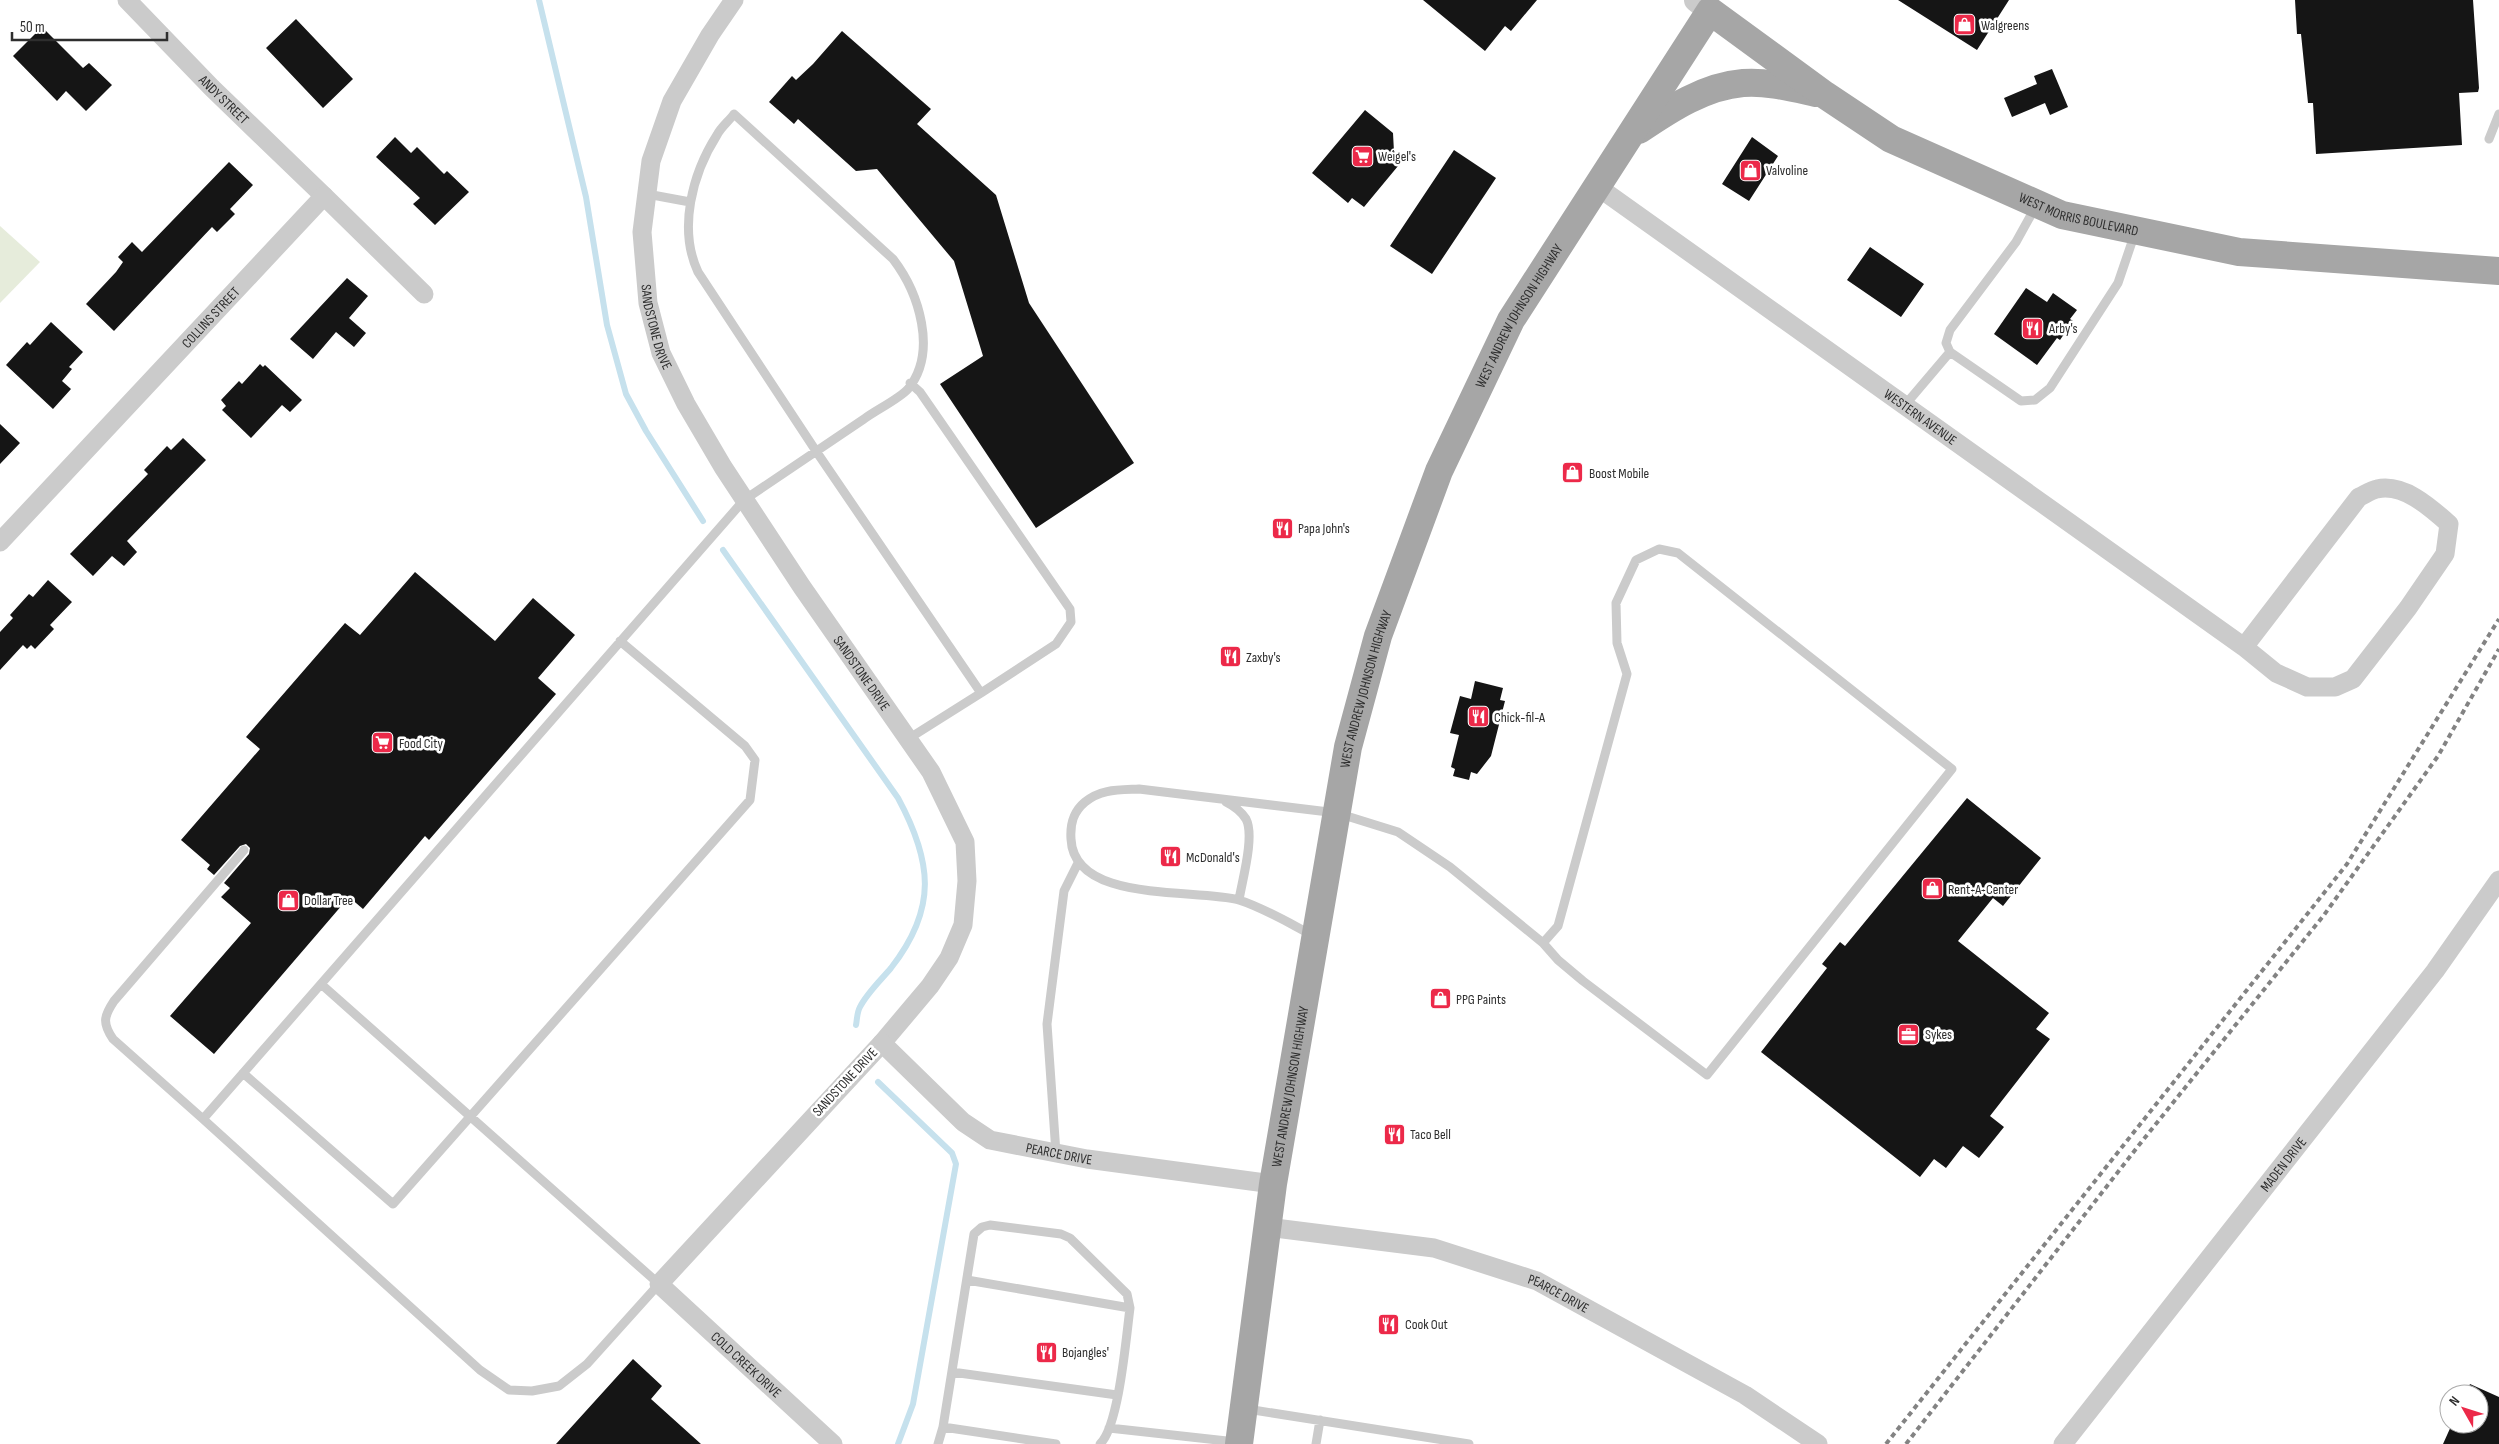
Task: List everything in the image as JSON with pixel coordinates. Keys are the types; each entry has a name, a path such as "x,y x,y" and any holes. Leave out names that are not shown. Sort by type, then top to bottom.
{"main road":[{"name":"WEST MORRIS BOULEVARD","path":"1703,5 1826,95 1891,139 2062,215 2240,252 2499,271"},
{"name":"WEST ANDREW JOHNSON HIGHWAY","path":"1239,1443 1273,1184 1348,747 1378,636 1439,471 1511,320 1630,137 1703,5"},
{"path":"1630,137 1664,113 1703,93 1727,85 1760,84 1826,95"}],"street":[{"name":"ANDY STREET","path":"126,0 212,88 324,196"},
{"name":"SANDSTONE DRIVE","path":"659,1284 882,1043 930,986 949,958 963,925 968,881 965,842 931,772 744,500 686,404 661,353 648,303 642,232 651,161 672,101 710,35 734,0"},
{"name":"WESTERN AVENUE","path":"1598,187 2244,647 2276,672 2307,687 2335,687 2352,679 2408,608 2445,554 2449,524 2428,505 2406,492 2378,488 2359,497 2244,647"},
{"path":"324,196 424,294"},
{"name":"COLLINS STREET","path":"0,542 324,196"},
{"name":"MADEN DRIVE","path":"2063,1444 2435,971 2499,880"},
{"name":"PEARCE DRIVE","path":"882,1043 963,1122 990,1140 1056,1152 1273,1184"},
{"name":"PEARCE DRIVE","path":"1267,1227 1434,1248 1537,1281 1745,1395 1818,1444"},
{"name":"COLD CREEK DRIVE","path":"659,1284 833,1444"}],"lane":[{"path":"203,1119 744,500 816,451 908,389 924,356 924,336 905,275 893,259 734,114 717,134 694,187 690,202 689,224 693,259 698,272 816,451 981,693"},
{"path":"2489,138 2499,114"},
{"path":"647,194 690,202"},
{"path":"2037,204 2016,242 1950,330 1946,343 1950,352 2021,401 2036,400 2050,388 2118,282 2136,230"},
{"path":"1905,405 1950,352"},
{"path":"908,739 1056,644 1071,622 1070,610 920,392 910,383"},
{"path":"1316,936 1239,900 1110,884 1090,874 1078,863 1071,847 1070,827 1077,808 1094,795 1110,790 1139,790 1337,814 1398,832 1450,867 1542,943 1558,960 1583,981 1707,1076 1952,769 1678,553 1659,549 1636,560 1616,603 1618,643 1627,674 1558,926 1542,943"},
{"path":"243,1073 393,1204 750,800 755,760 746,746 620,641"},
{"path":"1222,800 1237,808 1247,820 1249,839 1239,900"},
{"path":"244,850 114,1001 106,1014 106,1028 113,1039 480,1370 509,1390 532,1391 559,1386 587,1364 659,1284 320,984"},
{"path":"1056,1152 1046,1024 1064,892 1078,863"},
{"path":"938,1444 943,1427 974,1234 982,1226 990,1224 1061,1234 1070,1238 1127,1294 1130,1308 1118,1396 1106,1439 1100,1444"},
{"path":"967,1280 1130,1308"},
{"path":"952,1372 1118,1396"},
{"path":"1244,1408 1469,1444"},
{"path":"1316,1444 1320,1420"},
{"path":"943,1427 1056,1444"},
{"path":"1109,1428 1239,1443"}],"green space":[{"path":"0,226 40,262 0,303"}],"building":[{"path":"1423,0 1537,0 1511,31 1505,26 1485,51"},
{"name":"Walgreens","path":"1898,0 2009,0 1977,50"},
{"path":"2295,0 2473,0 2479,88 2478,92 2459,93 2462,145 2316,154 2313,103 2308,103 2301,34 2297,34"},
{"path":"296,19 353,79 323,108 266,48"},
{"path":"42,27 83,68 89,63 112,85 86,111 66,91 57,101 13,56"},
{"path":"842,31 931,109 917,124 996,195 1029,303 1134,463 1036,528 940,384 983,356 954,261 877,169 856,171 798,119 794,124 769,102 792,76 796,80 813,64"},
{"path":"2052,69 2068,107 2050,115 2045,103 2012,117 2004,98 2037,84 2034,76"},
{"name":"Weigel's","path":"1365,110 1393,133 1394,152 1403,160 1364,207 1352,198 1348,203 1312,173"},
{"path":"395,137 411,153 417,147 444,174 447,171 469,192 435,225 413,204 420,198 376,157"},
{"name":"Valvoline","path":"1752,137 1778,156 1749,201 1722,184"},
{"name":"Weigel's","path":"1454,150 1496,178 1432,274 1390,246"},
{"path":"229,162 253,185 230,209 235,214 217,232 212,227 114,331 86,304 116,272 123,262 118,257 132,242 142,252"},
{"path":"1870,247 1924,284 1901,317 1847,280"},
{"path":"347,278 368,296 349,318 366,333 354,347 336,332 313,359 290,339"},
{"name":"Arby's","path":"2026,288 2047,302 2053,293 2077,310 2070,319 2073,321 2060,340 2057,338 2037,365 1994,334"},
{"path":"51,322 83,352 69,367 72,369 62,381 71,389 53,409 6,365 27,342 30,345"},
{"path":"260,364 263,367 265,365 302,400 290,412 282,405 251,438 222,410 226,406 221,400 239,381 242,384"},
{"path":"0,424 20,443 0,464"},
{"path":"183,438 206,460 127,541 137,552 124,566 112,556 93,576 70,554 148,474 144,470 167,446 171,450"},
{"name":"Food City","path":"415,572 495,641 533,598 575,635 538,678 556,694 429,840 425,836 363,909 349,897 214,1054 170,1016 251,923 221,897 230,888 224,883 249,854 250,848 246,844 240,846 214,875 207,869 210,865 181,840 260,749 246,737 345,623 360,635"},
{"path":"48,580 72,602 50,625 54,629 35,649 31,645 27,649 23,645 0,670 0,632 13,618 10,615 29,594 33,597"},
{"name":"Chick-fil-A","path":"1475,681 1503,688 1500,700 1505,701 1491,756 1477,774 1471,772 1469,780 1453,776 1455,769 1451,767 1459,735 1450,733 1460,696 1471,699"},
{"name":"Sykes","path":"1967,798 2041,858 2003,906 1993,898 1958,941 2049,1013 2036,1029 2050,1039 1990,1116 2004,1127 1979,1158 1963,1146 1946,1168 1934,1159 1920,1177 1761,1052 1827,968 1822,964 1840,942 1845,946"},
{"path":"633,1359 662,1386 651,1399 701,1444 556,1444"},
{"path":"2489,1393 2499,1397 2499,1444 2443,1444 2448,1434 2489,1434"}],"waterway":[{"path":"539,0 586,197 607,325 626,394 646,431 703,521"},
{"path":"723,550 898,798 918,843 925,884 923,904 917,925 891,968 863,1002 858,1011 856,1025"},
{"path":"878,1082 952,1153 956,1164 913,1404 898,1444"}],"railway":[{"path":"1886,1444 2347,864 2499,619"},
{"path":"1906,1444 2139,1145 2324,915 2438,756 2499,649"}],"place":[{"name":"Walgreens","path":"1965,25"},
{"name":"Weigel's","path":"1362,156"},
{"name":"Valvoline","path":"1750,170"},
{"name":"Arby's","path":"2033,328"},
{"name":"Boost Mobile","path":"1573,473"},
{"name":"Papa John's","path":"1282,528"},
{"name":"Zaxby's","path":"1230,657"},
{"name":"Chick-fil-A","path":"1478,717"},
{"name":"Food City","path":"383,743"},
{"name":"McDonald's","path":"1170,857"},
{"name":"Rent-A-Center","path":"1932,889"},
{"name":"Dollar Tree","path":"288,900"},
{"name":"PPG Paints","path":"1440,999"},
{"name":"Sykes","path":"1909,1034"},
{"name":"Taco Bell","path":"1394,1134"},
{"name":"Cook Out","path":"1389,1324"},
{"name":"Bojangles'","path":"1046,1352"}]}
